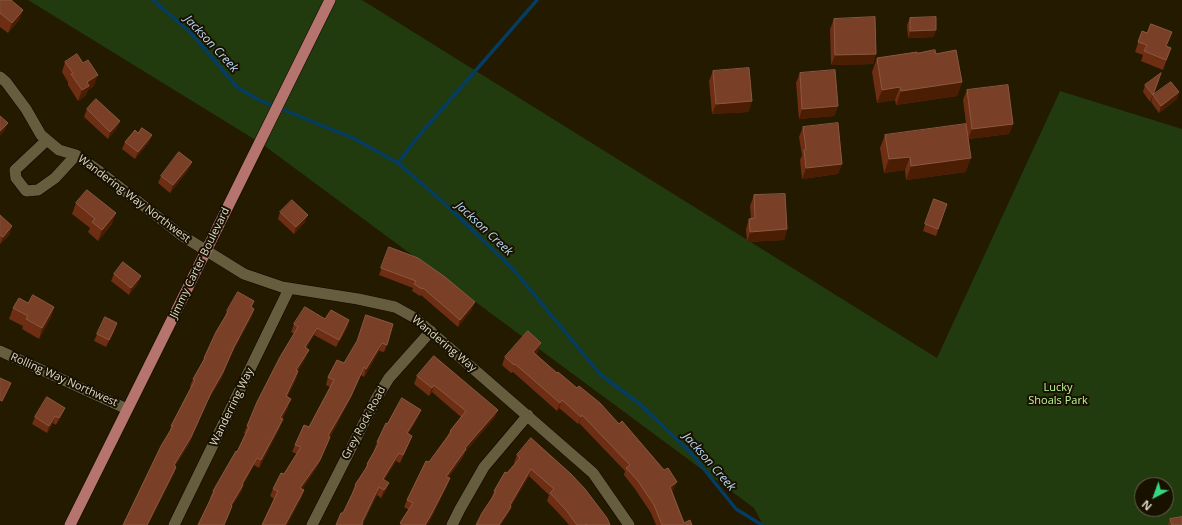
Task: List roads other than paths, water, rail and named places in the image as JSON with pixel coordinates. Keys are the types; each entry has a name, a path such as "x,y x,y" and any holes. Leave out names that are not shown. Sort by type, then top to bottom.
{"main road":[{"name":"Jimmy Carter Boulevard","path":"70,525 330,0"}],"street":[{"name":"Wandering Way Northwest","path":"0,77 6,82 26,109 41,135 59,150 76,155 99,171 181,235 206,251"},
{"path":"47,140 16,170 16,178 26,191 38,190 55,178 76,155"},
{"name":"Wandering Way","path":"206,251 244,274 282,288 358,299 395,308 415,318 593,473 629,525"},
{"name":"Wanderring Way","path":"174,525 289,289"},
{"name":"Grey Rock Road","path":"312,525 376,399 389,378 431,331"},
{"name":"Rolling Way Northwest","path":"0,351 127,409"},
{"path":"452,525 484,467 528,415"}],"waterway":[{"name":"Jackson Creek","path":"153,0 191,33 237,87 259,100 353,138 398,163 443,202 513,269 600,374 641,405 691,453 736,509 762,525"},
{"path":"398,163 416,139 537,0"}],"park label":[{"name":"Lucky Shoals Park","path":"1058,394"}]}
